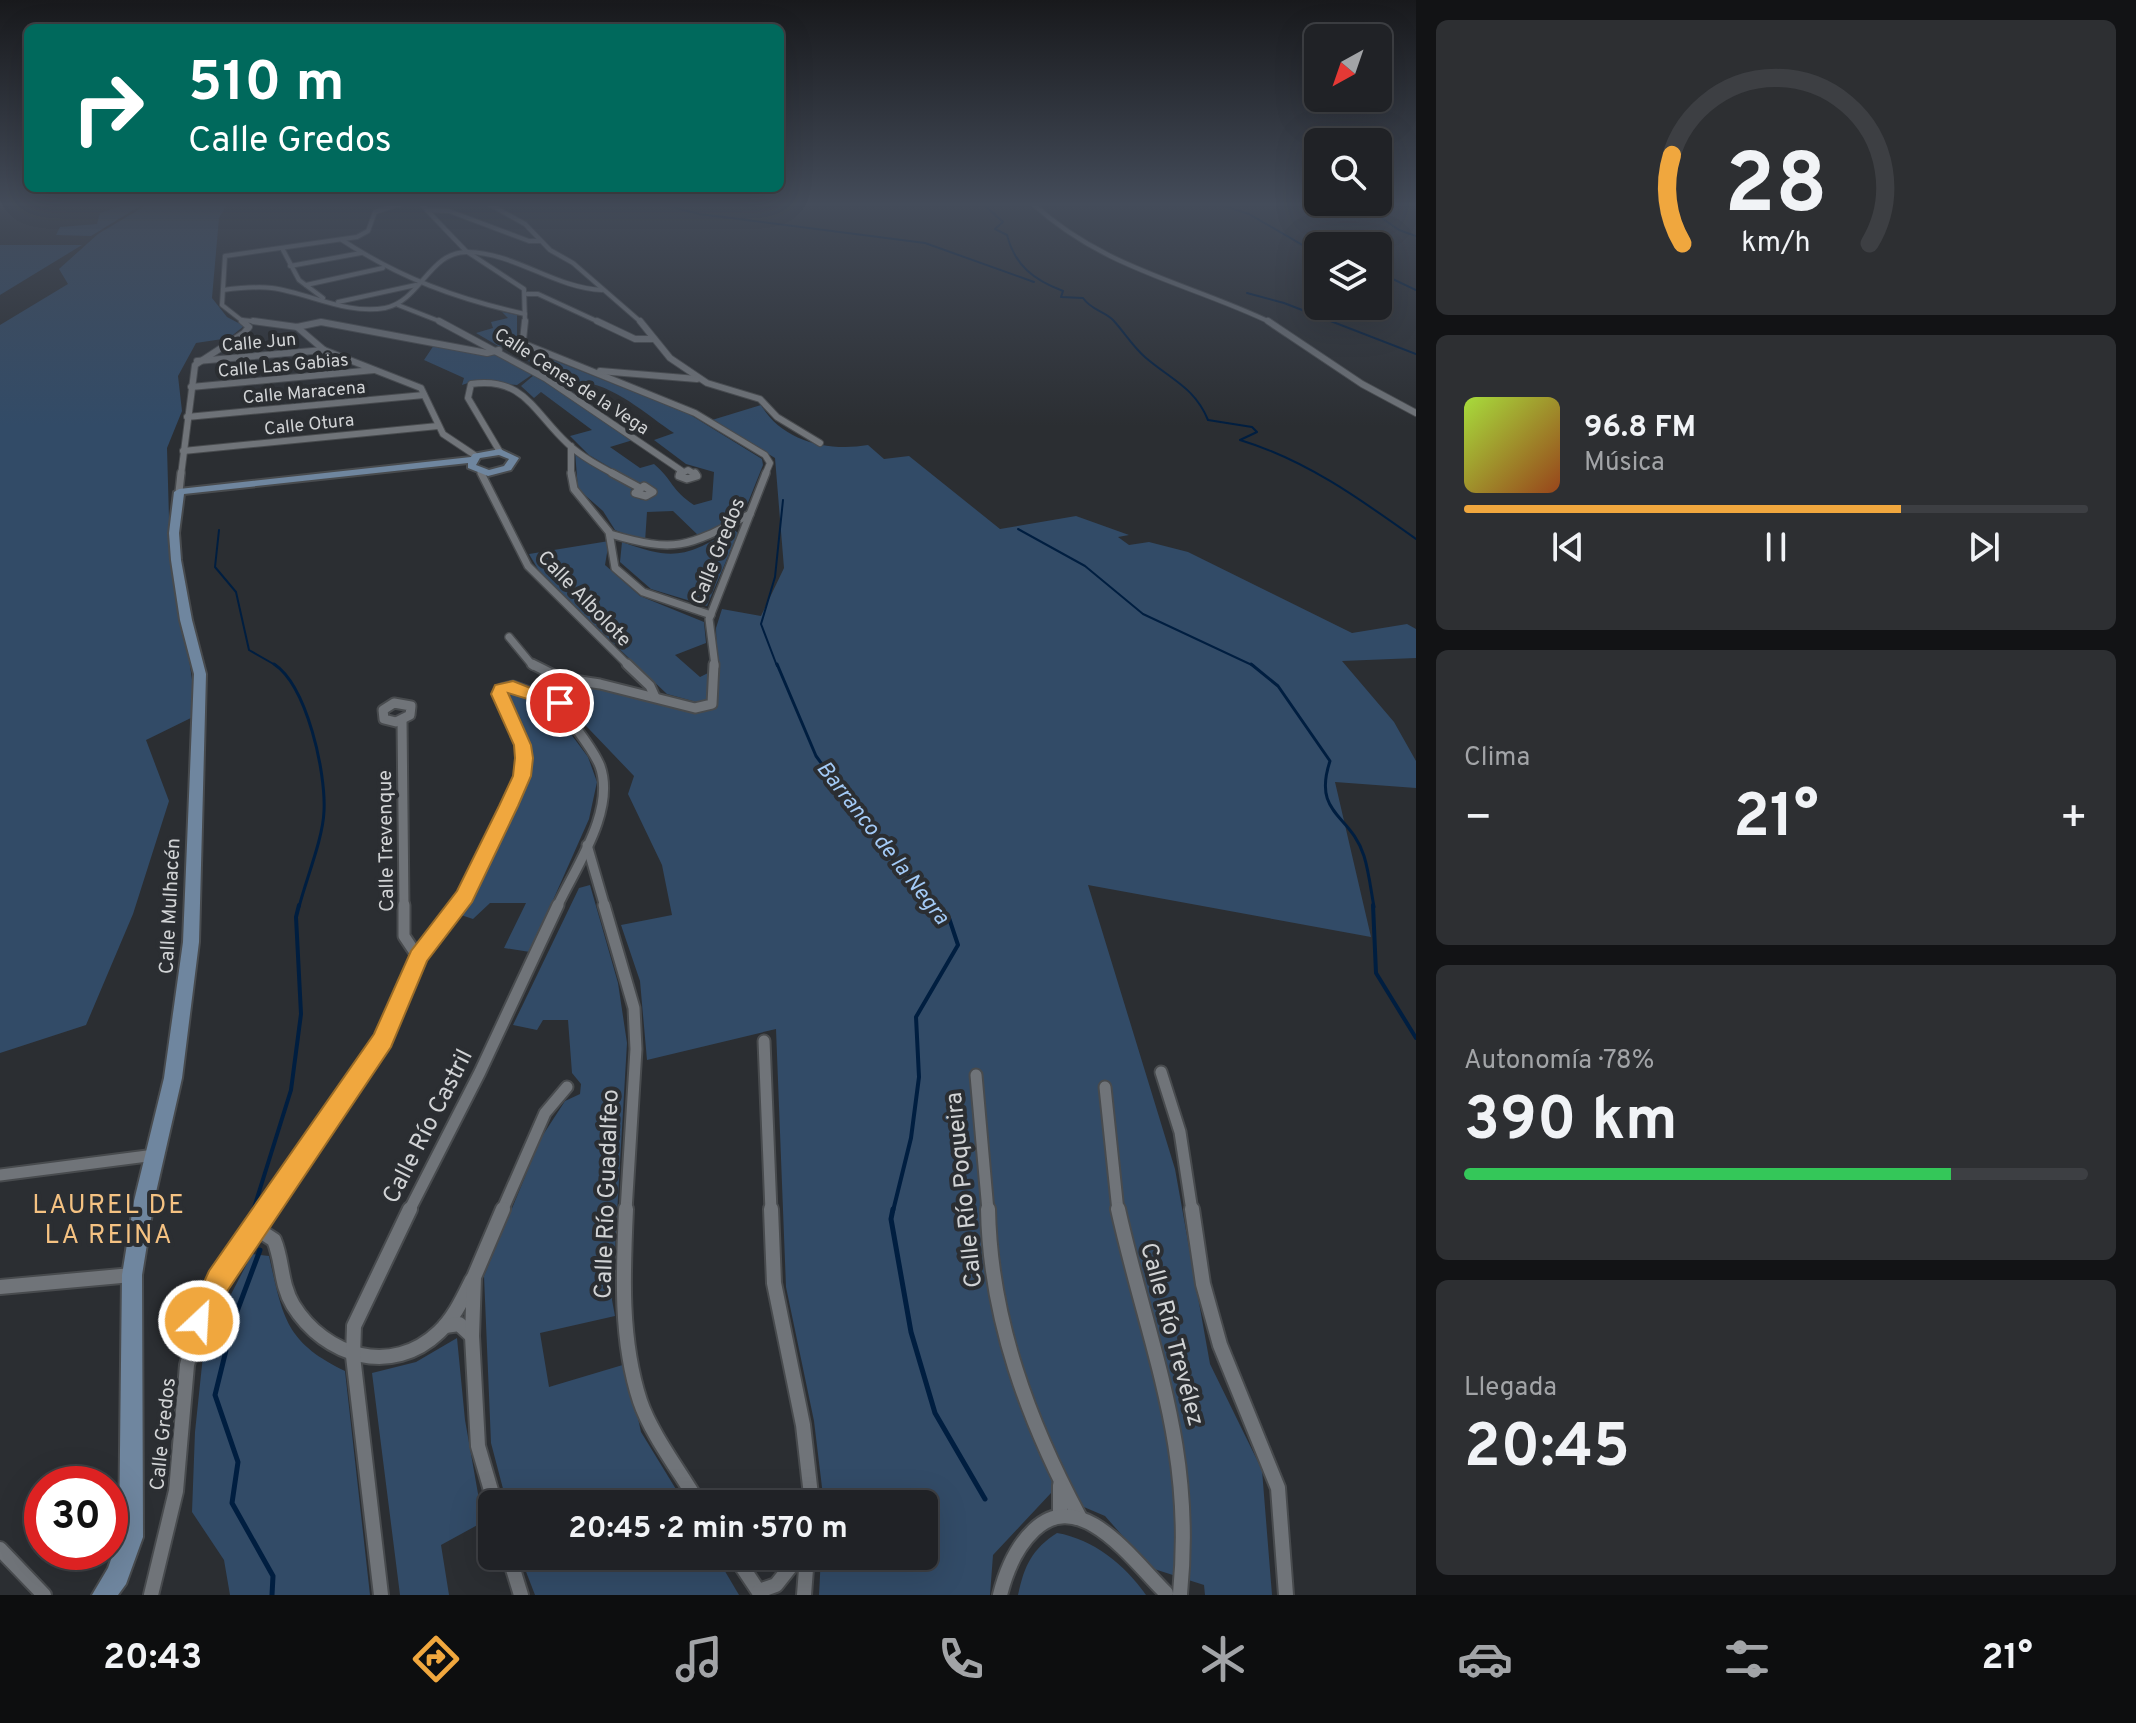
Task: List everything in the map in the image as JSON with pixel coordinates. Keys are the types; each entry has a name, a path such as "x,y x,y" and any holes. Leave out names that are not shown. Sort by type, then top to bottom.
{"street":[{"path":"197,361 249,331 248,323 222,305 224,277"},
{"path":"300,277 332,302 418,285"},
{"path":"306,285 340,277"},
{"path":"402,277 453,299 525,312"},
{"path":"223,290 272,288 363,309 398,305 410,299 424,277"},
{"path":"508,277 527,294 538,294 635,339 654,339"},
{"path":"555,277 586,290 602,290"},
{"path":"589,277 640,321 670,358 700,379"},
{"path":"1151,277 1265,320 1294,335 1363,385 1416,413"},
{"name":"Calle Gredos","path":"509,637 536,669 695,708 712,704 715,697 711,615 770,466 769,459 695,413 527,345 523,340 527,294"},
{"name":"Calle Cenes de la Vega","path":"398,305 452,324 499,350 550,380 682,471"},
{"path":"242,320 297,327 321,322 487,353 499,350"},
{"path":"178,495 475,464 500,452 511,455 512,465 495,472 475,464 438,426 421,388 324,350 297,327"},
{"name":"Calle Jun","path":"197,361 324,350"},
{"name":"Calle Mulhacén","path":"104,1595 117,1575 131,1537 132,1275 144,1201 187,995 200,674 186,620 174,533 191,387 197,361"},
{"name":"Calle Las Gabias","path":"191,387 378,370"},
{"path":"588,370 700,379 760,399 777,417 820,443"},
{"path":"629,387 630,380 643,375"},
{"path":"500,452 500,447 468,398 467,390 471,384 488,382 520,389 571,446 638,487"},
{"name":"Calle Maracena","path":"187,417 424,395"},
{"name":"Calle Otura","path":"183,451 438,426"},
{"path":"571,446 568,476 573,491 594,511 610,534 615,568 643,592 711,615"},
{"name":"Calle Albolote","path":"475,464 528,566 650,686 655,697"},
{"path":"610,534 652,547 675,549 695,544 750,514"},
{"path":"731,523 746,529"},
{"path":"560,703 586,683"},
{"name":"Calle Gredos","path":"151,1595 176,1491 187,1365 199,1321 219,1280 383,1040 418,957 465,896 522,776 522,745 499,694 501,689 513,686 560,703"},
{"name":"Calle Río Castril","path":"381,1595 353,1356 354,1326 371,1285 480,1072 599,817 605,779 593,750 560,703"},
{"name":"Calle Trevenque","path":"402,720 404,936 418,957"},
{"name":"Calle Río Guadalfeo","path":"587,845 634,1008 636,1049 623,1268 628,1350 641,1404 691,1490"},
{"path":"573,875 579,871 596,874"},
{"path":"764,1041 774,1283 803,1425 810,1490"},
{"path":"1161,1072 1180,1132 1203,1284 1220,1345 1278,1488 1286,1595"},
{"name":"Calle Río Poqueira","path":"976,1075 986,1162 986,1220 993,1276 1026,1405 1060,1482 1080,1518"},
{"path":"254,1227 270,1234 277,1250 282,1283 298,1314 321,1339 353,1356 383,1360 415,1352 445,1326 474,1277 545,1113 567,1087"},
{"name":"Calle Río Trevélez","path":"1105,1087 1119,1216 1179,1442 1187,1503 1186,1559 1173,1594"},
{"path":"0,1175 155,1155"},
{"path":"0,1287 132,1275"},
{"path":"474,1277 472,1336 478,1446 491,1490"},
{"path":"445,1326 459,1324 472,1336"},
{"name":"Calle Río Poqueira","path":"1060,1482 1060,1513"},
{"path":"1000,1595 1025,1538 1060,1513 1080,1518 1114,1540 1173,1594"},
{"path":"0,1549 44,1595"},
{"path":"513,1570 521,1595"},
{"path":"744,1570 760,1593 776,1585 788,1570"},
{"path":"804,1595 806,1570"}],"shaded area":[{"path":"0,277 29,277 0,295"},
{"path":"64,277 214,277 212,298 227,317 244,326 229,338 196,343 178,376 182,411 167,448 169,518 197,715 146,740 169,801 133,914 86,1025 0,1053 0,325 68,284"},
{"path":"502,312 517,315 517,341 528,350 689,414 762,459 763,465 745,510 700,537 673,511 647,512 645,542 615,530 603,511 578,489 575,452 631,488 633,496 642,500 652,496 657,489 638,484 589,455 570,436 592,430 541,392 534,398 521,386 534,375 633,440 610,447 640,468 654,464 694,505 712,500 714,472 686,464 654,440 674,433 623,397 594,384 566,384 525,359 533,356 515,342 500,347 476,333 493,328 491,322 508,318"},
{"path":"434,345 508,357 533,374 517,385 474,381 462,385 464,378 424,360"},
{"path":"761,405 781,427 807,441 837,447 868,445 884,459 909,456 1000,529 1076,516 1129,535 1118,537 1129,545 1149,542 1188,552 1352,633 1407,624 1416,629 1416,658 1342,661 1394,722 1416,761 1416,788 1335,782 1371,937 1088,885 1175,1169 1210,1364 1262,1470 1272,1595 1205,1595 1204,1585 1151,1568 1105,1516 1051,1493 993,1555 990,1595 819,1595 820,1570 938,1570 938,1490 822,1490 814,1421 786,1287 776,1029 647,1060 640,981 621,925 672,915 662,865 628,794 634,776 567,706 584,690 597,687 695,712 718,707 716,628 722,609 761,616 784,568 775,458 712,420"},
{"path":"733,529 738,533 707,606 651,589 620,562 622,542 655,552 679,553 703,546"},
{"path":"609,541 605,565 640,596 704,622 706,643 675,655 700,677 710,672 711,696 700,703 667,694 542,576 529,554"},
{"path":"513,690 547,702 588,757 597,782 589,819 530,952 504,948 526,903 490,903 473,919 461,915 495,851 533,764 524,731 507,695"},
{"path":"590,885 618,983 627,1043 612,1300 615,1316 540,1333 549,1387 626,1364 641,1432 676,1490 503,1490 491,1443 484,1276 541,1138 565,1101 580,1094 581,1084 572,1073 568,1020 543,1020 537,1030 513,1025 579,888"},
{"path":"252,1254 269,1256 283,1312 298,1338 325,1360 345,1371 370,1595 230,1595 224,1560 192,1512 195,1432 204,1346"},
{"path":"457,1338 465,1420 478,1494 478,1525 441,1545 449,1595 400,1595 372,1373 416,1362"},
{"path":"1057,1533 1083,1541 1107,1555 1146,1595 1018,1595 1030,1559 1041,1545"},
{"path":"525,1570 724,1570 739,1595 535,1595"}],"waterway":[{"path":"1021,277 1034,282"},
{"path":"1037,277 1063,291 1061,297 1083,298 1109,317 1141,354 1190,392 1208,420 1252,427 1257,432 1240,440 1310,470 1353,495 1416,539"},
{"path":"1392,279 1416,290"},
{"path":"1247,293 1284,303 1416,354"},
{"name":"Barranco de la Negra","path":"777,666 761,624 775,577 783,500"},
{"path":"1018,529 1085,566 1143,614 1253,665"},
{"path":"219,530 215,567 236,592 249,650 275,665"},
{"name":"Barranco de la Negra","path":"777,664 816,756 888,854 940,907"},
{"path":"275,665 286,675 305,710 318,753 324,794 321,834 299,907"},
{"path":"1253,665 1278,686 1330,761 1326,779 1329,804 1358,842 1369,875 1374,907"},
{"path":"253,1211 291,1090 301,1014 296,917 299,905"},
{"name":"Barranco de la Negra","path":"893,1211 911,1138 919,1077 916,1017 958,945 949,918 938,905"},
{"path":"1373,905 1376,973 1416,1038"},
{"path":"253,1213 254,1209"},
{"name":"Barranco de la Negra","path":"893,1209 891,1219 911,1332 935,1413 985,1499"},
{"path":"260,1250 233,1322 215,1395 238,1462 232,1503 273,1576 272,1595"}],"district":[{"name":"LAUREL DE LA REINA","path":"109,1219"}],"route":[{"path":"199,1321 219,1280 383,1040 418,957 465,896 509,806 522,776 524,758 522,745 499,694 501,689 513,686 560,703"}]}
